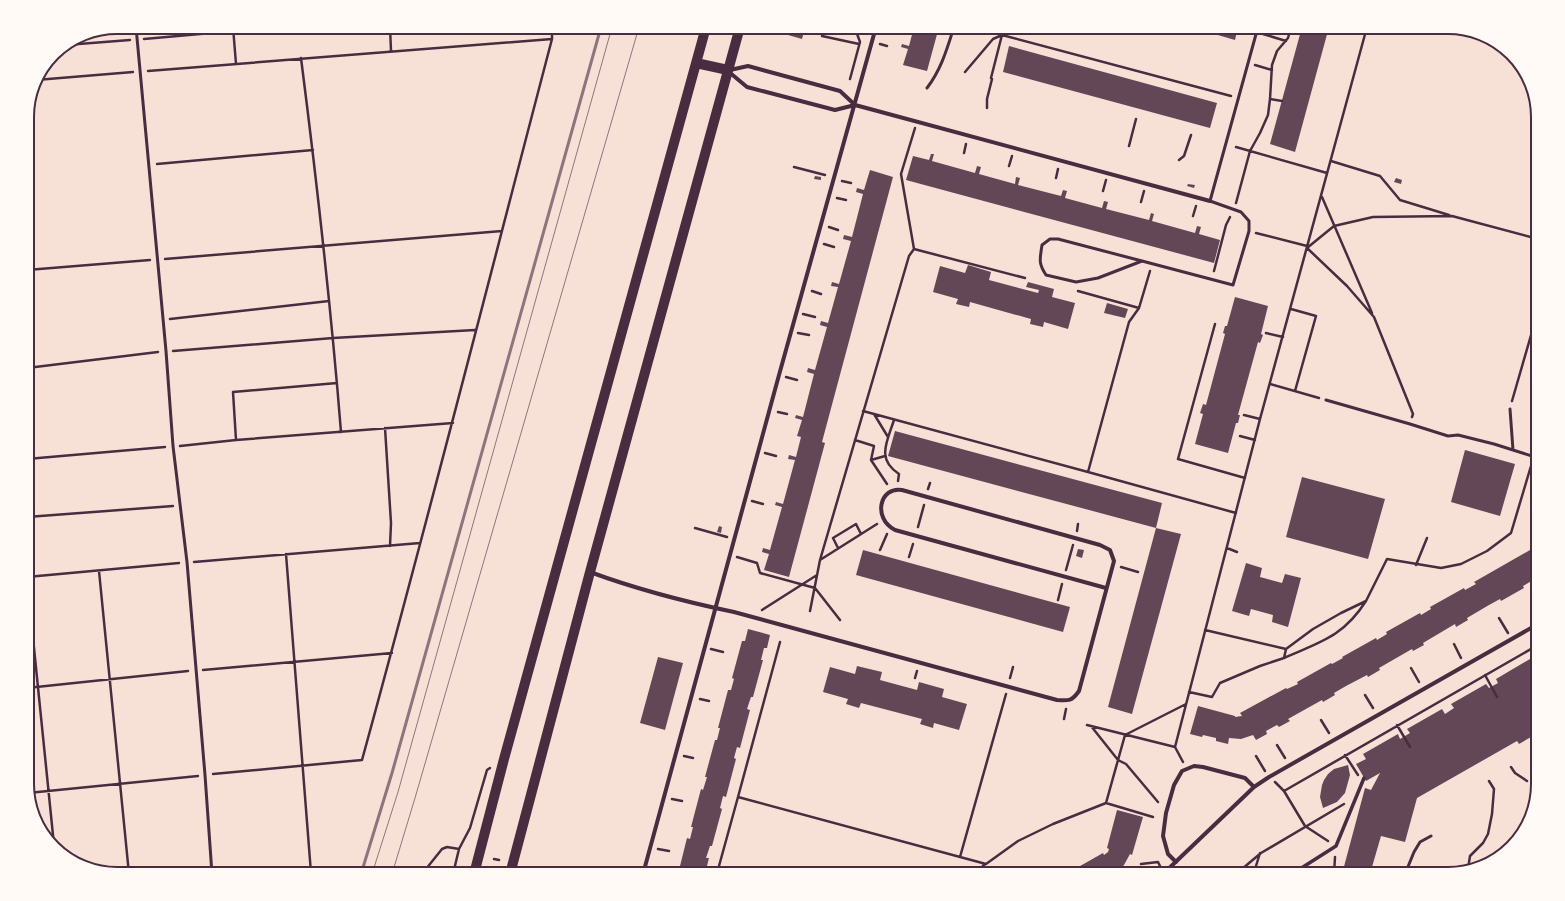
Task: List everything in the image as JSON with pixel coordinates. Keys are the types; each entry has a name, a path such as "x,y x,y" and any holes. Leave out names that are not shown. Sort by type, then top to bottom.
{"main road":[{"path":"476,867 504,759 704,34"},
{"path":"512,867 590,572 738,34"},
{"path":"696,63 728,70"}],"street":[{"path":"645,867 874,34"},
{"path":"728,70 748,66 840,92 855,105 1210,201"},
{"path":"728,70 747,87 835,110 855,105"},
{"path":"590,572 716,608 1050,698 1068,701 1075,697 1079,691 1114,561 1110,550 1104,546 1075,537 898,489 888,494 882,503 881,509 883,520 890,528 1106,588"},
{"path":"1171,867 1254,787 1269,777 1531,628"},
{"path":"1176,862 1168,854 1163,836 1166,813 1178,775 1187,768 1194,766 1203,767 1245,778 1254,787"},
{"path":"1303,867 1336,846 1364,778"}],"lane":[{"path":"137,34 141,71 156,260 166,351 173,446 196,670 211,867"},
{"path":"927,88 936,77 946,54 952,34"},
{"path":"1142,261 1098,278 1076,282 1046,275 1039,261 1042,245 1050,239 1058,239 1152,263 1233,285 1249,231 1249,221 1241,212 1210,201 1255,34"},
{"path":"1326,400 1448,436 1458,435 1531,456"},
{"path":"1510,410 1509,417 1513,450"},
{"path":"1408,867 1420,842 1431,836"}],"path":[{"path":"78,44 137,40 189,34"},
{"path":"233,34 236,64"},
{"path":"390,34 391,51"},
{"path":"362,760 453,423 475,330 552,39 552,34"},
{"path":"850,79 860,42 857,34"},
{"path":"965,72 993,39 1002,34 1233,97"},
{"path":"987,108 987,99 991,79 1002,34"},
{"path":"1263,34 1286,41"},
{"path":"1212,279 1226,225 1238,199 1250,151 1268,115 1272,70 1277,51 1286,41 1288,34"},
{"path":"1175,748 1260,419 1365,34"},
{"path":"822,36 859,44"},
{"path":"43,79 552,39"},
{"path":"301,58 313,150 333,338 341,432"},
{"path":"1248,63 1272,70"},
{"path":"1270,99 1282,101"},
{"path":"1129,146 1136,119"},
{"path":"1179,160 1184,156 1191,135"},
{"path":"810,611 820,560 909,256 914,249 901,174 912,139"},
{"path":"1236,147 1327,173"},
{"path":"149,165 313,150"},
{"path":"1331,161 1380,176 1400,200 1452,216 1531,237"},
{"path":"794,167 851,183"},
{"path":"1321,196 1374,317 1413,414 1410,424"},
{"path":"1307,247 1334,226 1373,217 1452,216"},
{"path":"34,269 502,231"},
{"path":"1249,231 1307,247 1347,286 1374,317"},
{"path":"914,249 1025,278"},
{"path":"1088,472 1129,322 1139,308 1152,263"},
{"path":"1078,291 1139,308"},
{"path":"163,320 329,302"},
{"path":"1290,309 1316,316 1295,391"},
{"path":"1215,324 1178,459 1245,478"},
{"path":"34,367 166,351 333,338 475,330"},
{"path":"1266,333 1283,337"},
{"path":"1510,410 1531,336"},
{"path":"236,440 233,392 337,383"},
{"path":"1270,384 1326,400"},
{"path":"863,411 1236,512"},
{"path":"874,414 888,437"},
{"path":"1244,415 1260,419"},
{"path":"894,420 884,450 885,456 891,468 900,474"},
{"path":"34,458 236,440 453,423"},
{"path":"384,428 391,523 390,546"},
{"path":"1240,436 1255,440"},
{"path":"855,440 874,446 871,460 893,491"},
{"path":"871,460 885,456"},
{"path":"1189,692 1212,698 1220,683 1330,638 1357,615 1366,601 1387,559 1441,568 1461,564 1487,551 1512,533 1531,466"},
{"path":"910,557 930,483"},
{"path":"34,516 180,505"},
{"path":"820,560 883,520"},
{"path":"827,537 833,538 856,524 861,534"},
{"path":"1058,600 1078,524"},
{"path":"695,528 735,539"},
{"path":"880,550 890,528"},
{"path":"833,538 838,548"},
{"path":"1416,565 1427,538"},
{"path":"34,577 186,562 420,543"},
{"path":"1227,548 1237,552"},
{"path":"286,554 312,867"},
{"path":"748,560 757,563 760,573 815,588 840,620"},
{"path":"1113,565 1138,572"},
{"path":"100,570 128,867"},
{"path":"762,610 817,575"},
{"path":"1284,658 1286,649 1313,629 1366,601"},
{"path":"1499,618 1512,640"},
{"path":"1205,630 1286,649"},
{"path":"719,866 780,642"},
{"path":"1454,644 1465,666"},
{"path":"34,647 53,837"},
{"path":"1284,791 1531,649"},
{"path":"34,687 196,670 392,653"},
{"path":"1411,668 1423,690"},
{"path":"1486,675 1497,697"},
{"path":"1365,695 1377,716"},
{"path":"960,857 1004,702"},
{"path":"1106,803 1124,735 1186,704"},
{"path":"1321,720 1333,740"},
{"path":"1397,725 1410,747"},
{"path":"1158,802 1126,764 1118,760 1089,726 1175,748 1187,768"},
{"path":"1277,744 1289,765"},
{"path":"1345,755 1350,764"},
{"path":"1256,756 1269,777 1284,791 1305,826 1336,846 1334,867"},
{"path":"1511,767 1515,773 1527,781"},
{"path":"1469,864 1470,856 1483,843 1488,834 1492,814 1494,789 1489,781"},
{"path":"738,797 986,864"},
{"path":"1244,867 1261,853 1356,797"},
{"path":"982,867 1018,841 1053,824 1106,803 1153,817"},
{"path":"455,867 459,849 472,822"},
{"path":"428,867 442,849 446,847 459,849"},
{"path":"1256,867 1261,853"},
{"path":"494,859 499,860"},
{"path":"1141,864 1158,862 1160,867"}],"building":[{"path":"788,34 803,34 802,39"},
{"path":"912,34 937,34 927,71 903,65 908,49 901,47 902,44 909,46"},
{"path":"1214,34 1236,34 1235,40"},
{"path":"1300,34 1327,34 1295,152 1270,144"},
{"path":"1009,46 1217,103 1210,128 1003,72"},
{"path":"931,154 934,154 932,161 975,173 977,166 981,167 979,174 1015,184 1016,177 1020,178 1018,185 1061,196 1063,190 1067,191 1065,198 1102,208 1104,201 1108,202 1106,209 1149,220 1151,213 1154,214 1152,221 1195,233 1197,226 1201,227 1199,234 1220,240 1214,263 906,180 913,156 929,160"},
{"path":"870,170 893,177 822,442 825,443 789,577 764,570 769,554 762,552 763,548 770,550 782,507 775,505 776,502 783,504 795,460 788,459 789,455 796,457 801,437 797,436 802,420 795,418 796,415 803,417 814,374 807,372 808,368 815,370 827,327 820,325 821,321 828,323 838,287 831,286 832,282 839,284 851,241 843,239 844,235 852,237 863,194 856,192 857,188 864,190"},
{"path":"815,176 821,177 821,180 814,179"},
{"path":"1396,178 1402,180 1401,184 1394,182"},
{"path":"1188,184 1195,185 1194,188 1187,186"},
{"path":"968,265 991,272 989,280 1038,293 1039,290 1026,287 1028,282 1054,289 1052,297 1075,303 1068,329 1044,322 1043,327 1030,324 1031,319 970,302 969,307 956,304 958,299 933,292 940,266 965,273"},
{"path":"1235,297 1268,306 1261,334 1263,335 1260,343 1258,342 1238,415 1240,415 1238,423 1236,423 1228,453 1195,444 1203,414 1200,413 1203,404 1206,405 1225,334 1223,333 1225,326 1227,326"},
{"path":"1107,303 1128,309 1125,318 1104,313"},
{"path":"895,431 1162,503 1156,528 888,456"},
{"path":"1465,450 1515,464 1500,516 1451,502"},
{"path":"1302,477 1385,499 1368,559 1286,537"},
{"path":"719,526 722,527 721,533 717,532"},
{"path":"1156,528 1181,534 1132,714 1108,707"},
{"path":"1078,549 1084,550 1082,558 1076,556"},
{"path":"863,550 1070,607 1063,632 856,575"},
{"path":"1530,550 1531,581 1523,586 1524,588 1501,601 1500,599 1489,605 1467,618 1468,620 1456,627 1455,624 1423,643 1424,645 1413,651 1412,649 1379,668 1380,670 1368,677 1367,675 1346,686 1323,702 1322,700 1288,719 1290,721 1279,727 1277,725 1266,731 1267,734 1256,740 1253,735 1241,739 1229,738 1228,744 1216,741 1216,738 1190,734 1198,706 1235,717 1242,716 1240,713 1286,688 1287,689 1298,684 1297,682 1343,658 1342,657 1376,638 1377,640 1387,634 1386,632 1420,613 1421,615 1431,609 1430,607 1464,588 1465,590 1476,584 1474,582"},
{"path":"1246,563 1262,568 1260,577 1282,583 1285,574 1301,578 1288,627 1272,622 1273,615 1251,609 1249,616 1232,611"},
{"path":"748,629 770,635 767,648 764,648 761,660 763,660 753,697 751,697 747,709 750,710 740,748 737,747 734,758 736,759 726,797 723,796 720,808 722,809 712,846 710,846 706,858 709,858 707,867 680,867 687,838 690,839 693,827 691,827 701,789 703,790 707,777 705,777 715,740 717,740 720,728 718,728 728,690 731,690 734,679 732,678 742,641 745,641"},
{"path":"658,657 683,663 665,730 640,723"},
{"path":"1530,659 1531,737 1519,744 1517,741 1417,798 1405,842 1381,836 1372,867 1344,867 1365,788 1371,790 1380,773 1366,781 1356,764 1366,759 1363,754 1398,734 1400,739 1410,733 1407,729 1442,709 1445,714 1454,708 1451,704 1486,684 1489,688 1498,683 1496,679"},
{"path":"857,666 882,672 880,680 917,690 919,682 944,689 942,697 967,704 959,730 934,723 933,728 920,724 922,719 861,703 859,708 846,704 848,699 823,692 830,667 855,674"},
{"path":"1348,765 1350,775 1345,793 1337,802 1323,808 1320,797 1324,780 1334,769"},
{"path":"1117,810 1143,817 1132,855 1130,854 1122,867 1078,867 1103,853 1104,855 1108,852 1109,849 1107,848"}],"tram line":[{"path":"374,867 398,792 610,34"},
{"path":"394,867 637,34"}],"railway":[{"path":"363,867 392,773 599,34"}]}
